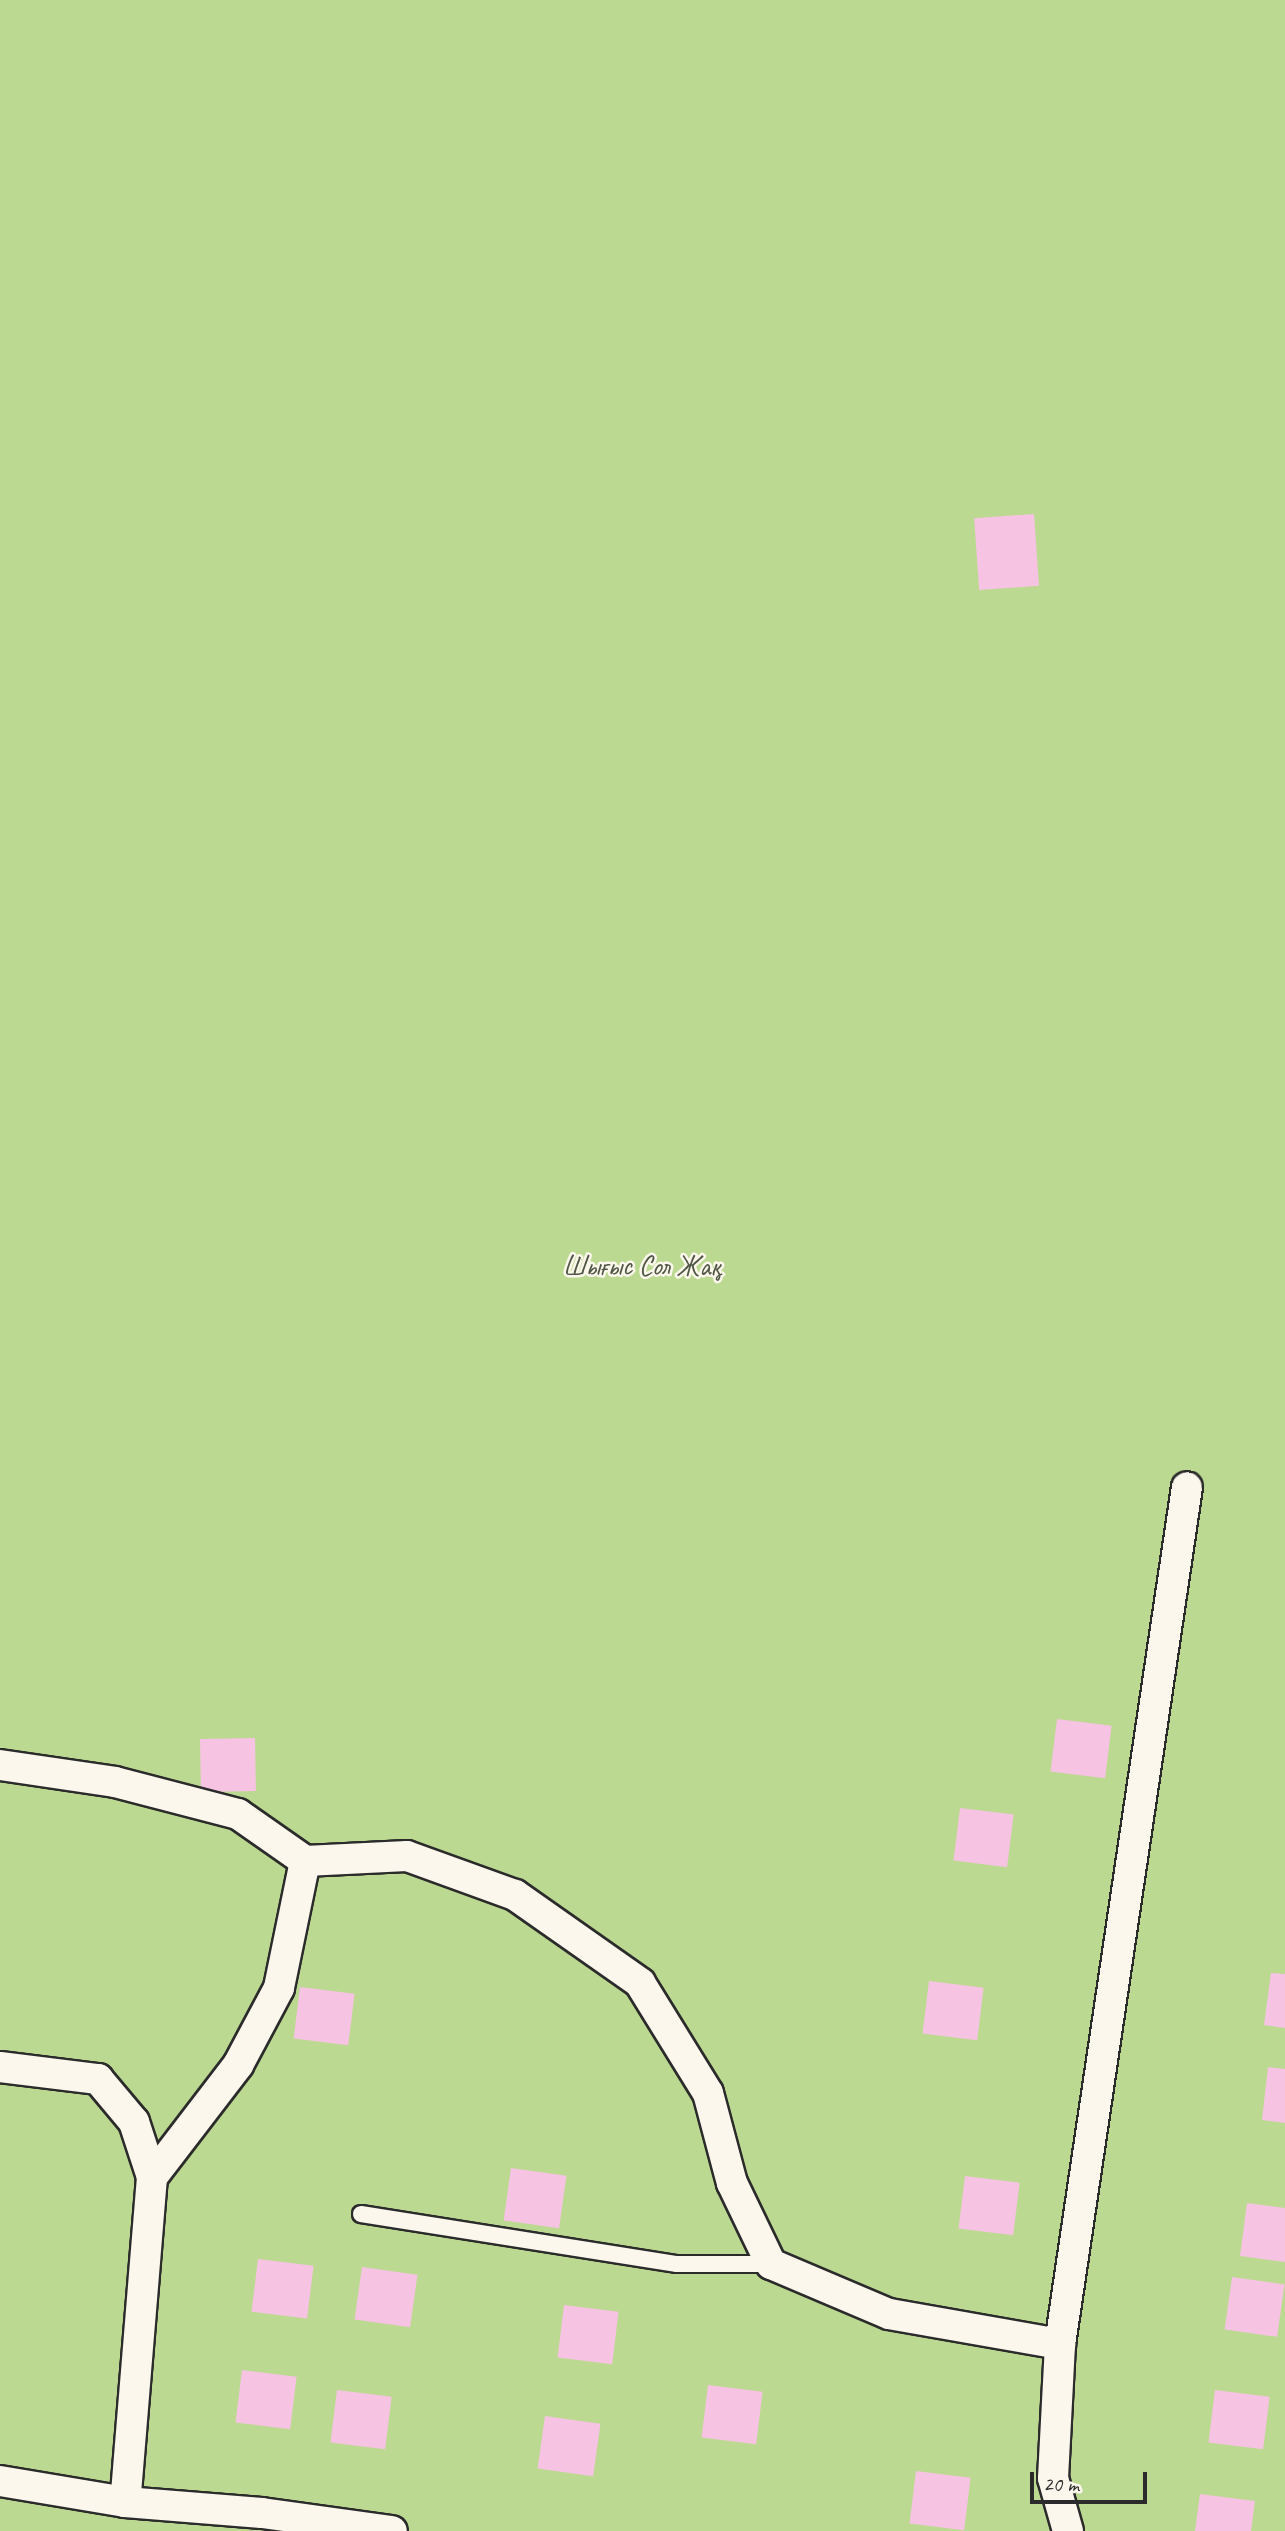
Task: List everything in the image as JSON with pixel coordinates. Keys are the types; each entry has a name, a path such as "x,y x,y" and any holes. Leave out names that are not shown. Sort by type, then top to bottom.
{"street":[{"path":"1069,2531 1053,2478 1060,2344 1187,1487"},
{"path":"0,1765 115,1782 238,1814 304,1861 407,1856 515,1895 640,1983 708,2093 732,2183 771,2264 889,2314 1060,2344"},
{"path":"152,2177 238,2066 279,1988 304,1861"},
{"path":"0,2067 98,2079 134,2122 152,2177 125,2502"},
{"path":"0,2481 261,2522 392,2531"}],"lane":[{"path":"361,2214 677,2264 771,2264"}],"green space":[{"name":"Шығыс Сол Жақ","path":"0,0 1285,0 1285,2531 0,2531"}],"building":[{"path":"1034,514 1039,586 979,590 974,518"},
{"path":"1057,1719 1112,1726 1105,1778 1051,1772"},
{"path":"255,1738 256,1791 201,1792 200,1739"},
{"path":"960,1808 1014,1815 1007,1867 954,1861"},
{"path":"1271,1973 1285,1974 1285,2028 1264,2025"},
{"path":"929,1981 984,1988 977,2040 923,2034"},
{"path":"300,1987 355,1994 348,2045 294,2039"},
{"path":"1268,2067 1285,2069 1285,2123 1262,2120"},
{"path":"511,2168 566,2176 559,2228 504,2220"},
{"path":"965,2176 1020,2183 1013,2235 959,2229"},
{"path":"1247,2203 1285,2208 1285,2262 1240,2256"},
{"path":"258,2259 314,2266 307,2318 252,2312"},
{"path":"362,2267 417,2275 410,2327 355,2319"},
{"path":"1232,2277 1284,2284 1277,2337 1225,2329"},
{"path":"564,2305 619,2312 612,2364 558,2358"},
{"path":"242,2370 297,2377 290,2429 236,2423"},
{"path":"708,2385 763,2392 756,2444 702,2438"},
{"path":"337,2390 392,2397 385,2449 331,2443"},
{"path":"1215,2390 1270,2397 1263,2449 1209,2443"},
{"path":"545,2416 600,2424 593,2476 538,2468"},
{"path":"916,2471 971,2478 964,2530 910,2524"},
{"path":"1200,2494 1255,2501 1251,2531 1195,2531"}]}
